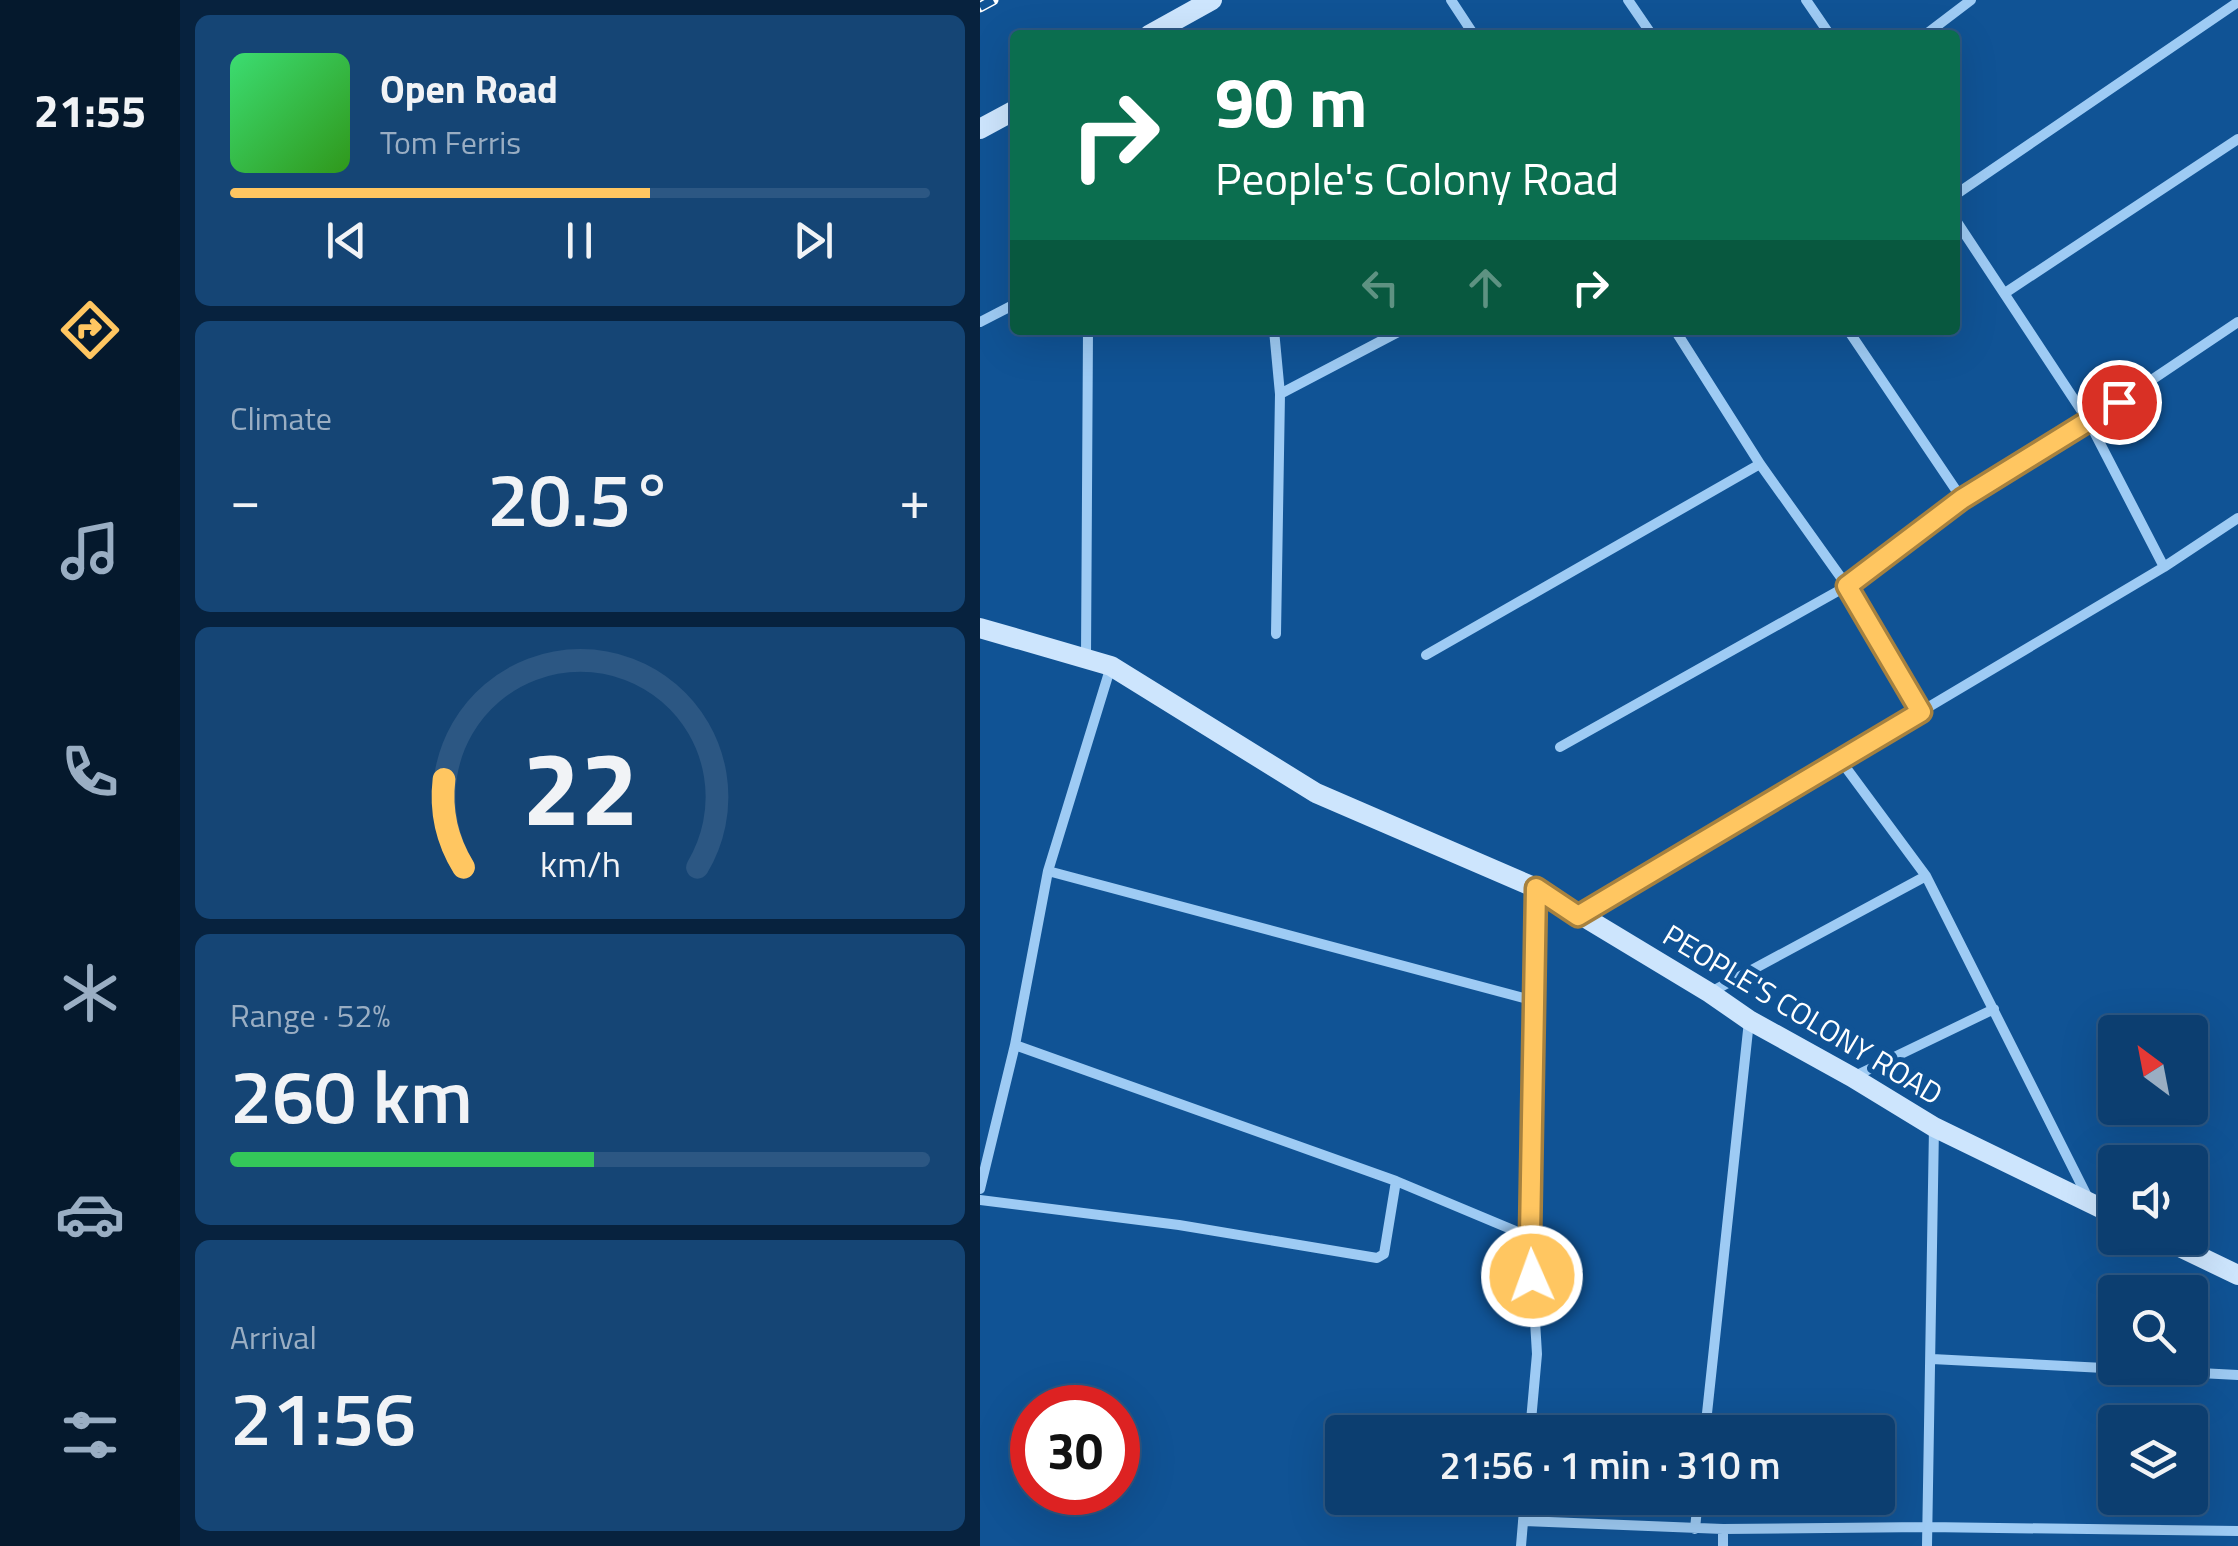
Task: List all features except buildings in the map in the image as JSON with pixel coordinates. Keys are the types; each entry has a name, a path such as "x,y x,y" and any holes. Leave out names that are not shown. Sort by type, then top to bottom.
{"street":[{"path":"1158,30 1212,0"},
{"path":"1451,0 1471,30"},
{"path":"1628,0 1649,30"},
{"path":"1806,0 1827,30"},
{"path":"1932,30 1971,0"},
{"path":"1960,192 2238,2"},
{"path":"980,129 1010,113"},
{"path":"2005,293 2238,138"},
{"path":"1960,226 2089,422 2164,567"},
{"path":"980,322 1010,307"},
{"path":"1560,748 1847,586 1962,499 2089,422 2238,322"},
{"path":"1086,656 1088,335"},
{"path":"1274,335 1280,394 1276,634"},
{"path":"1280,394 1392,335"},
{"path":"1678,335 1760,464 1847,586 1921,712"},
{"path":"1851,335 1962,499"},
{"path":"1426,655 1760,464"},
{"path":"1578,916 2164,567 2238,518"},
{"name":"PEOPLE'S COLONY ROAD","path":"980,628 1111,666 1316,793 1536,888 1710,992 1749,1020 1934,1128 2098,1206"},
{"path":"980,1189 1048,871 1111,666"},
{"path":"1842,760 1926,876 2091,1203"},
{"path":"1048,871 1534,1001"},
{"path":"1710,992 1926,876"},
{"path":"1532,1415 1537,1354 1530,1237 1536,888"},
{"path":"1852,1077 1994,1010"},
{"path":"1707,1415 1749,1020"},
{"path":"1014,1044 1396,1182 1530,1237"},
{"path":"1927,1546 1934,1128"},
{"path":"980,1200 1179,1225 1377,1258 1384,1254 1396,1182"},
{"path":"2196,1255 2238,1275"},
{"path":"1932,1359 2238,1375"},
{"path":"1522,1546 1524,1515"},
{"path":"1695,1528 1696,1515"},
{"path":"1523,1521 1723,1529 2238,1530"},
{"path":"1723,1529 1723,1546"}],"railway":[{"path":"980,7 993,0"}],"route":[{"path":"1532,1276 1536,888 1578,916 1921,712 1847,586 1962,499 2119,402"}]}
